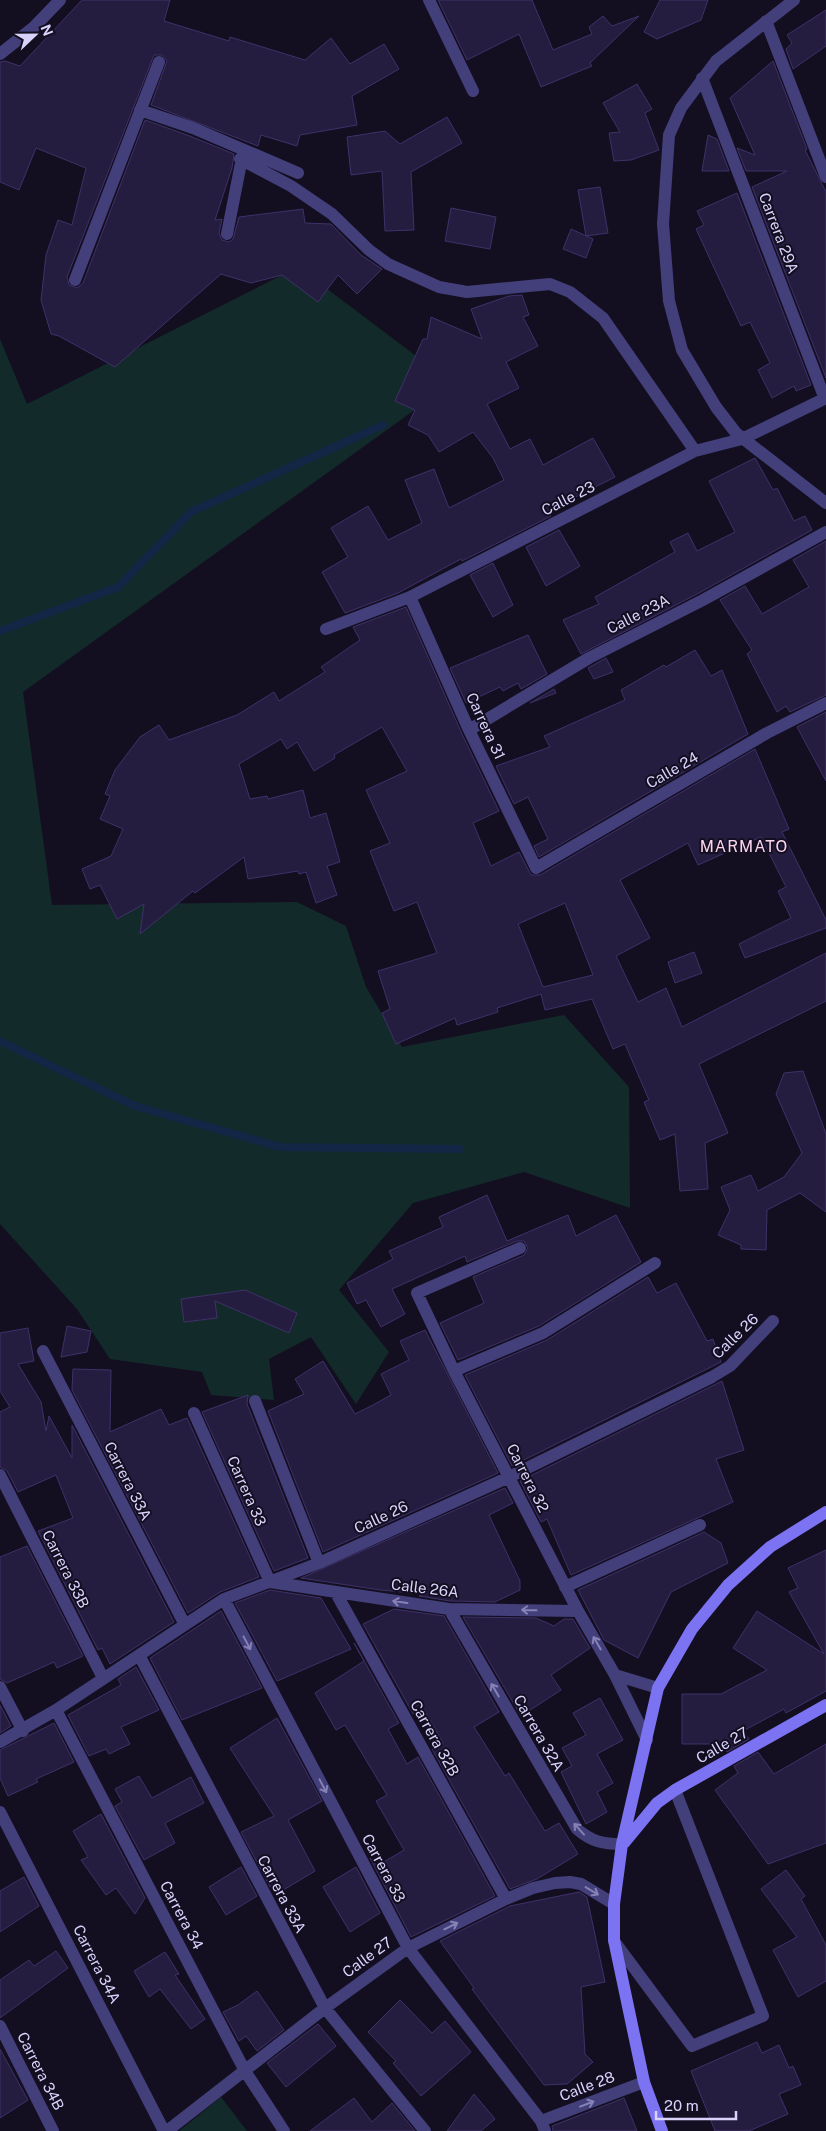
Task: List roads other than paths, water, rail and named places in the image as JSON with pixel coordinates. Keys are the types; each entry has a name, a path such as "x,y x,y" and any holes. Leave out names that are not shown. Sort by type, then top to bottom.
{"main road":[{"path":"662,2131 644,2082 614,1940 614,1904 622,1844 658,1688 692,1629 728,1585 770,1547 826,1512"},
{"name":"Calle 27","path":"622,1844 657,1803 675,1790 826,1704"}],"street":[{"path":"0,54 34,27 60,0"},
{"path":"429,0 472,91"},
{"path":"794,0 716,61 681,108 669,135 663,224 669,301 682,350 716,407 742,439 826,503"},
{"path":"766,21 826,177"},
{"path":"75,280 159,62"},
{"name":"Carrera 29A","path":"702,78 825,399"},
{"path":"140,110 242,154 298,173"},
{"path":"227,234 242,154"},
{"path":"242,154 332,214 369,250 388,264 439,287 467,292 550,284 570,292 603,318 695,451"},
{"name":"Calle 23","path":"326,629 410,597 695,451 742,439 825,399"},
{"name":"Calle 23A","path":"469,730 589,658 703,600 826,532"},
{"name":"Carrera 31","path":"410,597 469,730 536,868"},
{"name":"Calle 24","path":"536,868 767,733 826,702"},
{"name":"Carrera 32","path":"520,1248 417,1293 454,1371 565,1587 615,1675 647,1740"},
{"path":"454,1371 543,1333 655,1263"},
{"name":"Calle 26","path":"0,1742 23,1731 224,1600 319,1563 509,1477 712,1377 730,1366 773,1322"},
{"name":"Carrera 33A","path":"43,1351 185,1625"},
{"path":"255,1401 319,1563"},
{"name":"Carrera 33","path":"194,1413 270,1582"},
{"name":"Carrera 33B","path":"0,1475 103,1678"},
{"path":"565,1587 700,1526"},
{"name":"Calle 26A","path":"270,1582 449,1609 578,1611"},
{"name":"Carrera 32B","path":"336,1593 506,1899"},
{"name":"Carrera 33","path":"224,1600 408,1948 543,2126"},
{"name":"Carrera 32A","path":"449,1609 576,1829 588,1839 601,1844 622,1844"},
{"name":"Carrera 33A","path":"139,1655 325,2008 425,2131"},
{"path":"615,1675 658,1688"},
{"path":"0,1687 23,1731"},
{"name":"Carrera 34","path":"56,1710 245,2071 284,2131"},
{"path":"614,1940 692,2046 763,2016 675,1790"},
{"name":"Carrera 34A","path":"0,1812 166,2131"},
{"name":"Calle 27","path":"166,2131 325,2008 408,1948 506,1899 533,1888 570,1882 581,1884 614,1904"},
{"name":"Carrera 34B","path":"0,2026 53,2131"},
{"name":"Calle 28","path":"543,2126 644,2082"}],"waterway":[{"path":"0,631 118,587 191,512 383,425"},
{"path":"0,1041 135,1106 280,1147 459,1149"}],"district":[{"name":"MARMATO","path":"744,846"}]}
